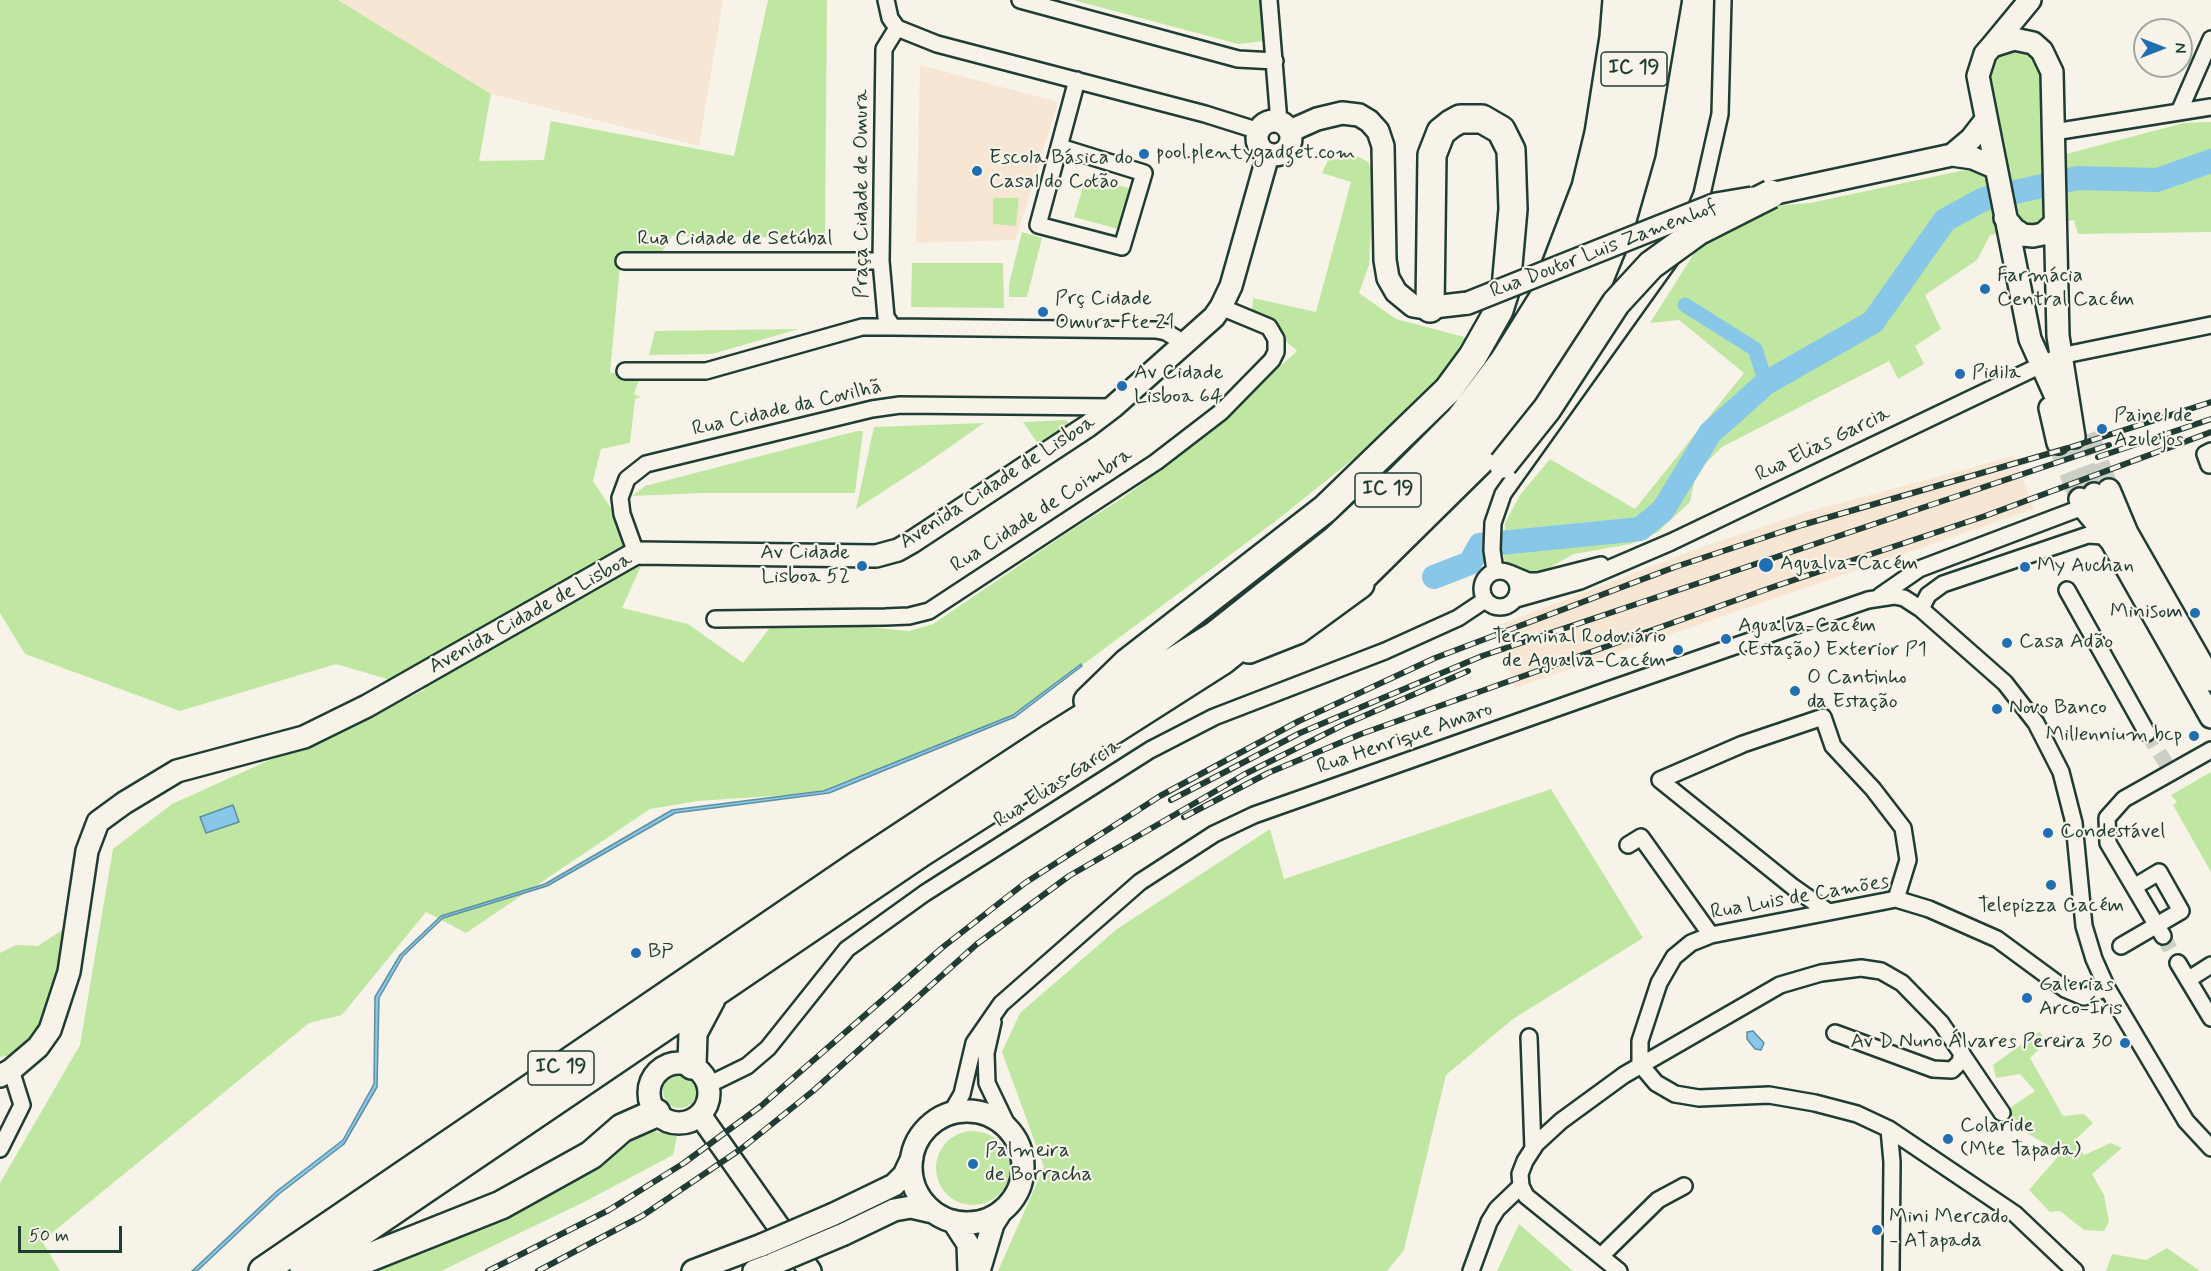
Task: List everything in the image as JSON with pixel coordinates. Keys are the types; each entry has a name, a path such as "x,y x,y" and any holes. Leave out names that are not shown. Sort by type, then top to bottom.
{"highway":[{"name":"IC 19","path":"263,1271 839,878 1049,739 1214,636 1335,540 1460,419 1504,361 1544,297 1586,187 1599,133 1614,37 1617,0"},
{"name":"IC 19","path":"304,1271 921,852 1223,660 1356,553 1416,497 1485,425 1523,376 1562,316 1612,191 1627,116 1641,0"},
{"path":"1345,594 1493,448 1544,380 1587,309 1619,230 1641,153 1667,0"},
{"path":"1049,739 1127,663 1325,510 1427,412 1448,390 1473,356 1499,310 1506,288 1513,209 1511,150 1501,130 1482,119 1460,119 1451,124 1441,132 1432,154 1430,308"},
{"path":"1223,660 1297,630 1445,521 1503,464 1547,409 1616,303 1651,265 1698,231 1771,194"},
{"path":"700,1075 693,1034 713,995"},
{"path":"335,1271 501,1205 591,1155 622,1128 656,1113"}],"street":[{"path":"886,0 890,18 897,28 937,44 1259,131"},
{"path":"1020,0 1238,59 1275,61"},
{"path":"1269,0 1284,127 1291,141 1287,150 1278,155 1268,154 1258,142 1259,131 1267,123 1284,127 1342,113 1359,115 1369,121 1378,131 1383,146 1385,260 1388,278 1403,300 1413,306 1430,308"},
{"path":"1499,569 1484,580 1481,594 1485,600 1497,608 1511,604 1516,599 1518,585 1499,569 1493,523 1503,494 1682,244 1702,194 1720,114 1723,0"},
{"path":"1992,46 2004,41 2024,39 2042,51 2052,72 2055,159 2054,224 2062,365 2074,437 2039,364 2030,339 1994,167 1978,76 1985,54 2030,0"},
{"name":"Praça Cidade de Omura","path":"893,327 886,317 881,261 884,49 897,28"},
{"path":"2179,112 2211,39"},
{"path":"1060,147 1144,173 1122,247 1038,225 1077,80"},
{"path":"2054,132 2211,107"},
{"path":"1952,155 1971,139 1985,120"},
{"name":"Avenida Cidade de Lisboa","path":"0,1149 22,1105 5,1073 38,1047 50,1029 69,972 87,851 98,822 124,802 177,771 304,737 367,706 636,553 876,556 898,550 1113,407 1221,307 1231,286 1268,154"},
{"path":"1952,155 1972,158 1994,167"},
{"name":"Rua Doutor Luis Zamenhof","path":"1430,308 1468,303 1716,204 1952,155"},
{"path":"2005,218 2023,235 2043,234 2054,224"},
{"name":"Rua Cidade de Setúbal","path":"624,261 881,261"},
{"name":"Rua Cidade de Coimbra","path":"715,619 885,617 909,616 929,611 1156,462 1221,412 1272,360 1276,352 1276,339 1269,327 1221,307"},
{"name":"Rua Elias Garcia","path":"1516,599 1580,581 1671,542 2039,364 2062,365 2211,325"},
{"path":"624,371 706,371 862,327 1156,330 1166,332 1184,343"},
{"path":"2039,364 2058,442"},
{"path":"2062,365 2088,434"},
{"name":"Rua Cidade da Covilhã","path":"636,553 622,514 620,498 627,479 646,464 872,409 900,405 1113,407"},
{"path":"2109,490 2119,538 2207,708"},
{"path":"1880,597 1919,568 2081,503 2119,538 2210,676 2207,708"},
{"path":"1921,609 1928,595 1943,584 2088,535 2119,538"},
{"name":"Rua Elias Garcia","path":"1499,569 1528,581 1538,581 1574,570 1625,561"},
{"path":"2067,590 2147,733"},
{"path":"1880,597 1904,598 1921,609 2006,684 2036,723 2061,772 2074,823 2084,926 2094,959 2107,988 2186,1121 2211,1148"},
{"name":"Rua Henrique Amaro","path":"951,1113 962,1095 974,1042 1010,995 1140,882 1214,834 1265,811 1880,597"},
{"name":"Rua Elias Garcia","path":"700,1075 747,1066 768,1048 846,950 925,893 1150,750 1214,717 1385,651 1458,618 1485,600"},
{"path":"1827,911 1784,880 1660,780 1743,744 1823,717 1833,746 1873,789 1903,828 1908,860 1896,899"},
{"path":"2160,931 2106,836 2107,818 2117,805 2168,769 2211,750"},
{"path":"1628,845 1641,837 1711,935"},
{"path":"2121,946 2160,931 2181,911 2159,872 2134,887"},
{"name":"Rua Luis de Camões","path":"1640,1064 1640,1041 1659,983 1674,957 1691,943 1711,935 1896,899 1929,909 1998,939 2065,989 2084,997 2107,988"},
{"path":"2178,963 2211,1018"},
{"path":"2189,979 2211,965"},
{"path":"1619,1271 1539,1208 1521,1186 1520,1174 1533,1149 1561,1121 1640,1064 1780,985 1829,972 1862,968 1881,971 1902,983 1941,1023 2002,1113"},
{"name":"Rua Henrique Amaro","path":"995,1013 986,1053 987,1083 1010,1131"},
{"path":"1835,1033 1933,1069 1952,1070 1960,1062 1962,1053"},
{"path":"1529,1037 1533,1149"},
{"path":"672,1063 700,1075 708,1101 700,1115 692,1120 673,1123 656,1113 649,1094 655,1074 672,1063"},
{"path":"1640,1064 1656,1083 1675,1094 1699,1098 1769,1095 1815,1102 1857,1114 1889,1129 2015,1214 2075,1271"},
{"path":"693,1271 762,1245 894,1185 904,1175 925,1130 937,1120 951,1113 973,1111 994,1117 1010,1131 1023,1159 1023,1174 1019,1189 993,1224 980,1271"},
{"path":"700,1115 810,1271"},
{"path":"1889,1129 1892,1173 1892,1271"},
{"path":"912,1158 911,1173 915,1188 933,1212"},
{"path":"1471,1271 1489,1222 1497,1209 1521,1186"},
{"path":"1602,1257 1658,1200 1684,1186"},
{"path":"764,1268 894,1210 910,1207 933,1212 953,1221 977,1222 1000,1213"},
{"path":"953,1221 968,1244 969,1271"}],"shaded area":[{"path":"338,0 723,0 699,146 491,94"},
{"name":"Escola Básica do Casal do Cotão","path":"920,65 1058,102 1016,240 916,243"},
{"path":"2014,456 2034,509 1515,688 1494,627 1702,547 1807,512"}],"green space":[{"path":"0,0 338,0 491,94 479,161 544,160 551,121 734,156 768,0 827,0 825,238 672,236 658,258 621,255 610,373 642,371 634,394 641,397 635,399 630,443 601,449 593,481 629,535 647,553 622,608 688,624 743,663 777,618 909,631 933,624 1124,497 1191,447 1297,351 1252,311 1253,298 1316,312 1351,182 1322,173 1328,160 1359,157 1368,162 1374,172 1369,265 1359,293 1396,319 1472,339 1402,420 1277,520 1014,716 815,793 698,801 650,809 466,933 426,912 342,1015 309,1023 42,1241 60,1271 0,1271 0,1183 80,1045 113,849 172,804 425,690 336,664 180,711 25,654 0,613"},
{"path":"1073,0 1261,0 1265,41 1238,44"},
{"path":"2014,47 2030,51 2041,60 2047,159 2184,123 2211,122 2211,232 2078,234 2074,220 1990,235 1977,260 1925,295 1941,329 1915,346 1924,364 1898,379 1889,361 1722,447 1696,473 1690,502 1658,532 1631,544 1574,554 1534,576 1518,572 1504,559 1505,523 1520,495 1550,459 1635,509 1744,373 1679,320 1650,323 1712,225 1762,207 1810,203 1960,171 2002,166 1986,79 1989,63 1999,52"},
{"path":"1086,177 1136,190 1125,231 1074,217"},
{"path":"993,198 1019,198 1016,226 993,224"},
{"path":"1022,232 1042,238 1027,297 1009,297 1009,284"},
{"path":"912,263 1003,263 1004,308 911,307"},
{"path":"799,329 712,354 649,355 655,331"},
{"path":"1065,420 1068,422 1068,428 1041,448 1023,422"},
{"path":"984,423 924,465 856,509 874,427"},
{"path":"863,431 855,493 702,493 632,496 645,486"},
{"path":"2211,772 2211,872 2173,805 2177,802 2171,795"},
{"path":"1551,789 1643,938 1513,1019 1446,1075 1404,1250 1387,1271 998,1271 1044,1167 1002,1052 1020,1013 1117,929 1270,829 1284,879"},
{"path":"74,922 47,1025 12,1061 6,1056 0,1057 0,953 16,945 38,946"},
{"path":"2040,1031 2045,1043 2030,1058 2063,1116 2084,1114 2093,1123 2075,1140 2084,1155 2111,1143 2122,1148 2092,1174 2104,1195 2109,1222 2104,1231 2084,1230 2060,1211 2050,1212 2029,1190 2061,1153 2008,1122 2008,1109 2035,1091 2020,1074 1996,1078 1993,1065"},
{"path":"680,1074 692,1079 697,1091 692,1103 680,1108 668,1103 663,1091 668,1079"},
{"path":"648,1130 677,1136 673,1155 584,1202 441,1271 378,1271 597,1163"},
{"path":"973,1131 994,1137 1004,1147 1010,1168 1004,1189 994,1199 973,1205 952,1199 942,1189 936,1168 942,1147 952,1137"},
{"path":"1519,1224 1573,1271 1497,1271"},
{"path":"2167,1248 2200,1271 2106,1271 2112,1254 2146,1260"}],"water":[{"path":"1081,664 1082,666 1015,717 829,793 675,813 547,886 443,918 403,956 379,998 377,1087 344,1144 279,1194 197,1271 192,1271 277,1191 343,1140 374,1084 375,997 400,955 441,916 545,884 672,810 823,791 836,786 1013,715"},
{"path":"233,805 239,822 206,833 200,817"},
{"path":"1753,1031 1764,1043 1761,1050 1755,1049 1747,1039 1747,1032"}],"waterway":[{"path":"1434,577 1470,563 1480,545 1640,529 1663,510 1710,433 1766,383 1873,322 1945,220 1984,199 2078,178 2157,180 2211,161"},
{"path":"1685,305 1755,349 1766,383"}],"tunnel":[{"path":"2088,434 2109,490"},
{"path":"2074,437 2094,494"},
{"path":"2058,443 2080,499"},
{"path":"2147,733 2167,765"},
{"path":"2163,936 2178,963"}],"railway":[{"path":"488,1271 609,1210 684,1163 761,1106 943,947 1025,883 1160,796 1299,721 1435,658 1675,567 1802,525 2068,448 2211,402"},
{"path":"2098,457 2211,419"},
{"path":"1184,817 1268,773 1361,734 1773,587 1985,516 2211,432"},
{"path":"1171,800 1300,733 1482,656 2109,445"},
{"path":"538,1271 642,1216 741,1149 813,1091 977,944 1069,876 1245,774 1343,725 1468,671"}],"place":[{"name":"pool.plentygadget.com","path":"1144,154"},
{"name":"Escola Básica do Casal do Cotão","path":"977,171"},
{"name":"Farmácia Central Cacém","path":"1985,289"},
{"name":"Prç Cidade Omura Fte 21","path":"1043,312"},
{"name":"Pidila","path":"1960,374"},
{"name":"Av Cidade Lisboa 64","path":"1122,386"},
{"name":"Painel de Azulejos","path":"2102,429"},
{"name":"Agualva-Cacém","path":"1766,565"},
{"name":"Av Cidade Lisboa 52","path":"862,566"},
{"name":"My Auchan","path":"2025,567"},
{"name":"Minisom","path":"2195,613"},
{"name":"Agualva-Cacém (Estação) Exterior P1","path":"1726,639"},
{"name":"Casa Adão","path":"2007,643"},
{"name":"Terminal Rodoviário de Agualva-Cacém","path":"1678,650"},
{"name":"O Cantinho da Estação","path":"1795,691"},
{"name":"Novo Banco","path":"1997,709"},
{"name":"Millennium bcp","path":"2194,736"},
{"name":"Condestável","path":"2048,833"},
{"name":"Telepizza Cacém","path":"2051,885"},
{"name":"BP","path":"636,953"},
{"name":"Galerias Arco-Íris","path":"2027,998"},
{"name":"Av D Nuno Álvares Pereira 30","path":"2125,1043"},
{"name":"Colaride (Mte Tapada)","path":"1948,1139"},
{"name":"Palmeira de Borracha","path":"973,1164"},
{"name":"Mini Mercado - ATapada","path":"1877,1230"}]}
